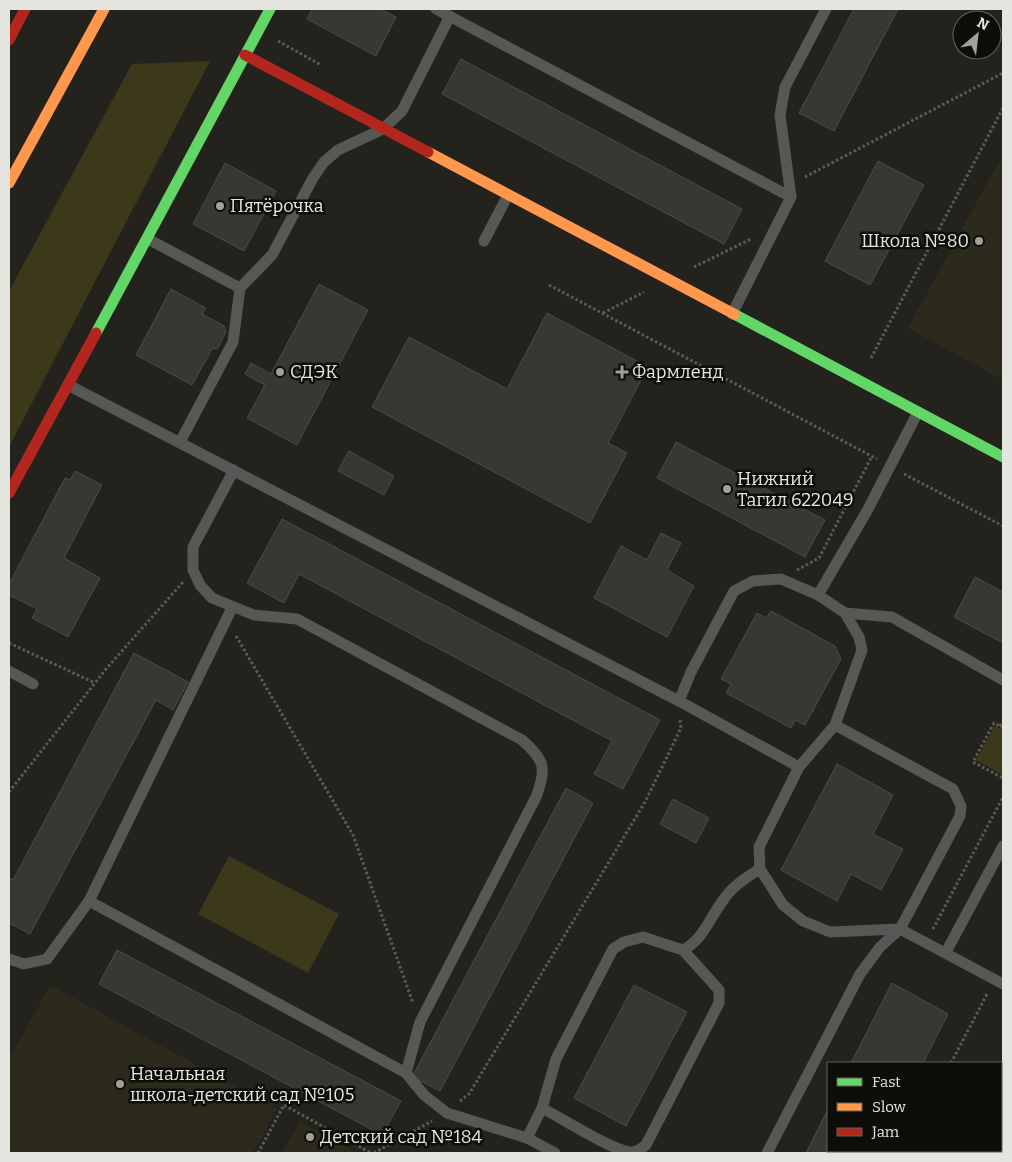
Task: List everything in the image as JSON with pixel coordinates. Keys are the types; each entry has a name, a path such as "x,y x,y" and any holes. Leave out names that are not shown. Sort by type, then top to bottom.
{"street":[{"path":"9,40 25,9"},
{"path":"9,183 104,9"},
{"path":"9,493 66,384 148,239 270,9"},
{"path":"245,55 1003,457"}],"lane":[{"path":"436,9 791,197"},
{"path":"732,314 791,197 781,131 782,99 785,87 826,9"},
{"path":"180,442 233,342 240,288 272,255 313,178 324,162 338,150 384,129 402,111 450,16"},
{"path":"484,241 508,195"},
{"path":"148,239 240,288"},
{"path":"66,384 679,701 799,767"},
{"path":"818,595 918,412"},
{"path":"234,470 193,547 193,570 200,584 212,598 232,608 254,615 297,620 522,740 535,751 543,764 543,779 536,798 420,1022 406,1073"},
{"path":"679,701 691,672 734,591 753,581 781,579 818,595 845,613 859,638 862,650 835,725 799,767 759,847 760,869 783,905 803,920 830,932 900,928 999,982"},
{"path":"9,959 24,964 47,959 88,901 232,608"},
{"path":"845,613 892,617 1003,680"},
{"path":"9,671 33,684"},
{"path":"768,1153 860,974 880,948 900,928 960,816 961,806 953,789 835,725"},
{"path":"946,952 1003,846"},
{"path":"683,950 693,944 702,934 725,897 760,869"},
{"path":"88,901 406,1073 424,1095 447,1112 527,1138 555,1153"},
{"path":"527,1138 542,1108 556,1059 613,949 624,942 643,937 683,950 719,990 719,1004 646,1145 631,1153 542,1108"}],"path":[{"path":"791,197 805,176 1003,73"},
{"path":"872,358 1003,108"},
{"path":"549,285 1003,526"},
{"path":"781,579 819,558 872,456"},
{"path":"9,792 95,683 193,570"},
{"path":"226,619 353,835 420,1022"},
{"path":"9,643 95,683"},
{"path":"258,1153 284,1105 372,1153 447,1112 469,1094 645,802 681,728 679,701"},
{"path":"1003,721 1002,727 994,723 973,762 1003,778"},
{"path":"926,942 1003,797"},
{"path":"952,1062 999,982"}],"shaded area":[{"path":"210,61 9,447 9,291 132,64"},
{"name":"Школа №80","path":"1003,154 1003,380 908,328"},
{"path":"995,726 1003,730 1003,775 976,760"},
{"path":"229,856 339,914 308,973 198,914"},
{"name":"Начальная школа-детский сад №105","path":"50,985 277,1109 253,1153 9,1153 9,1060"},
{"name":"Детский сад №184","path":"300,1121 358,1153 282,1153"}],"building":[{"path":"312,9 380,9 396,17 376,56 307,19"},
{"path":"854,9 898,9 834,131 799,113"},
{"path":"461,59 742,209 724,244 442,94"},
{"path":"878,161 924,185 870,285 825,261"},
{"path":"225,163 276,191 244,251 193,224"},
{"path":"319,284 368,310 297,445 247,418 265,385 245,374 251,363 271,374"},
{"path":"171,289 206,308 202,314 224,326 226,332 218,348 212,349 192,385 136,355"},
{"path":"547,313 648,367 608,443 627,453 590,523 372,407 409,337 507,389"},
{"path":"676,442 825,520 805,557 657,478"},
{"path":"349,451 394,476 384,495 338,471"},
{"path":"75,471 102,485 64,558 100,578 68,637 32,618 37,609 9,595 9,584 65,478 70,480"},
{"path":"282,519 660,720 623,789 594,774 612,741 299,574 284,603 247,583"},
{"path":"661,533 681,543 667,570 694,586 667,637 594,598 621,546 647,560"},
{"path":"975,577 1003,592 1003,643 954,617"},
{"path":"771,611 835,646 841,659 805,725 795,720 791,728 726,693 731,684 721,679 757,613 766,618"},
{"path":"134,653 188,682 173,710 156,700 30,934 9,923 9,878 13,880"},
{"path":"837,764 893,795 873,834 903,849 881,890 851,874 837,901 781,870"},
{"path":"566,788 593,803 440,1091 412,1077"},
{"path":"673,799 709,818 696,843 660,824"},
{"path":"117,950 401,1101 382,1135 99,984"},
{"path":"892,983 948,1014 924,1062 852,1062"},
{"path":"634,985 687,1012 626,1126 574,1098"},
{"path":"827,1111 827,1152 878,1152 877,1153 806,1153"}],"traffic: fast":[{"path":"96,333 270,9"},
{"path":"734,314 1003,457"}],"traffic: slow":[{"path":"9,183 104,9"},
{"path":"428,152 734,314"}],"traffic: jam":[{"path":"9,40 25,9"},
{"path":"245,55 428,152"},
{"path":"9,493 96,333"}],"place":[{"name":"Пятёрочка","path":"220,206"},
{"name":"Школа №80","path":"979,241"},
{"name":"СДЭК","path":"280,372"},
{"name":"Фармленд","path":"622,372"},
{"name":"Нижний Тагил 622049","path":"727,489"},
{"name":"Начальная школа-детский сад №105","path":"120,1084"},
{"name":"Детский сад №184","path":"310,1137"}]}
